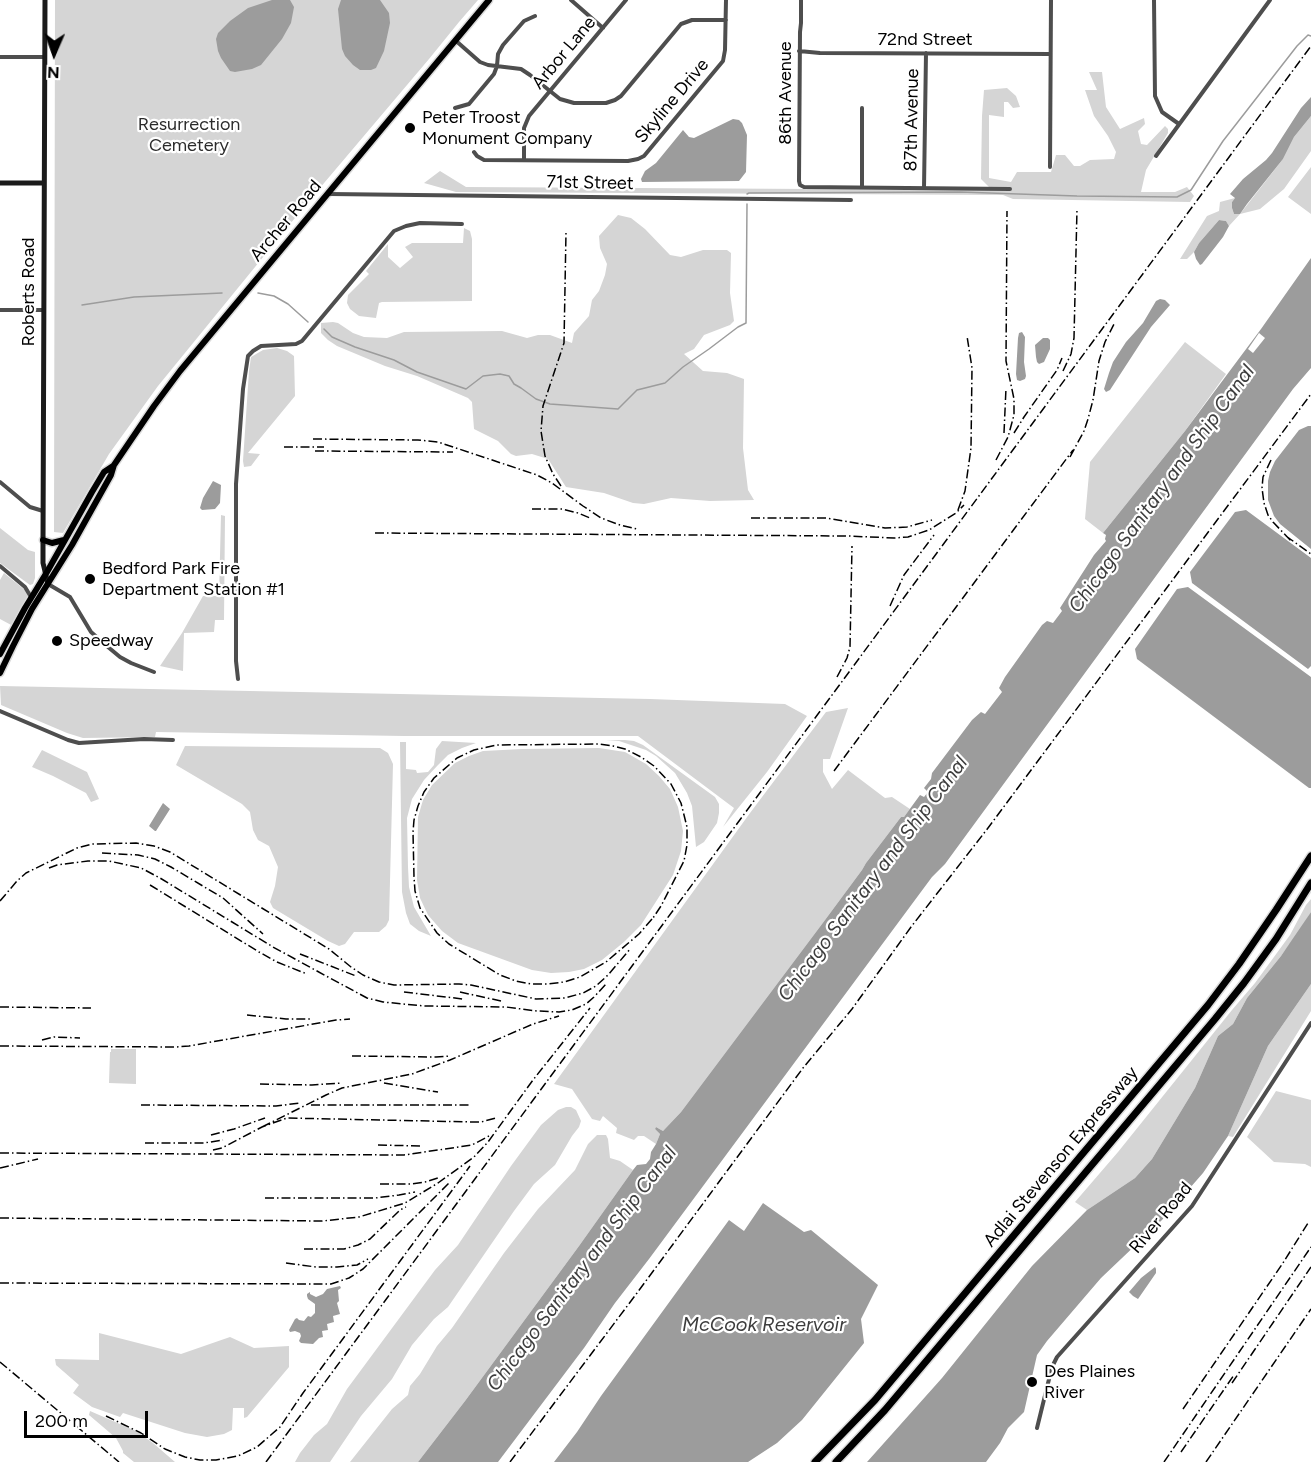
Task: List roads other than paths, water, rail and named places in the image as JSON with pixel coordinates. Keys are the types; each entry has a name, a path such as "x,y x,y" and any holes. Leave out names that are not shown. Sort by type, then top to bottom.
{"highway":[{"name":"Adlai Stevenson Expressway","path":"815,1462 875,1400 1208,1005 1264,928 1311,856"},
{"name":"Adlai Stevenson Expressway","path":"836,1462 885,1410 1215,1019 1276,939 1311,883"}],"main road":[{"name":"Archer Road","path":"0,673 21,629 72,545 111,475 114,465 147,415 180,371 489,0"},
{"name":"Archer Road","path":"0,654 104,472 114,465"},
{"path":"43,540 52,543 65,540"}],"street":[{"name":"Roberts Road","path":"45,0 43,540 48,584"},
{"path":"571,0 603,28"},
{"name":"Arbor Lane","path":"524,160 525,122 626,0"},
{"name":"Skyline Drive","path":"474,152 484,160 628,161 644,156 721,65 725,53 726,0"},
{"name":"86th Avenue","path":"801,0 800,185 804,187 862,187"},
{"path":"1050,167 1052,0"},
{"path":"1154,0 1155,96 1162,112 1179,124"},
{"path":"1156,156 1269,0"},
{"path":"455,108 469,104 494,74 498,54 503,45 524,21 535,16"},
{"path":"455,40 480,62 520,69 560,99 570,103 610,102 621,96 681,24 692,20 726,20"},
{"name":"72nd Street","path":"800,51 1050,54"},
{"name":"87th Avenue","path":"924,188 926,53"},
{"path":"0,57 45,57"},
{"path":"862,108 862,187 1010,189"},
{"path":"0,183 44,183"},
{"name":"71st Street","path":"329,194 851,200"},
{"path":"238,679 236,661 236,484 243,389 248,356 261,346 296,344 302,341 394,231 420,223 462,224"},
{"path":"0,310 44,310"},
{"path":"0,482 30,507 43,512"},
{"path":"0,566 25,586 31,597"},
{"path":"48,584 70,597 91,632 120,657 154,672"},
{"path":"25,586 37,588"},
{"path":"0,711 79,743 144,739 172,740"},
{"name":"River Road","path":"1037,1428 1052,1367 1057,1357 1192,1206 1311,1023"}],"water":[{"path":"272,0 290,0 294,7 291,23 282,39 261,65 252,69 230,71 218,51 216,39 218,33 248,8"},
{"path":"341,0 380,0 389,13 390,23 384,51 376,68 360,70 345,56 342,49 338,9"},
{"path":"1311,97 1311,116 1294,137 1283,159 1240,214 1234,214 1232,202 1235,198 1230,194 1272,153 1301,108"},
{"path":"733,119 742,123 747,135 746,172 739,181 642,182 645,171 656,163 683,130 689,137 694,138"},
{"path":"1219,220 1226,221 1229,226 1200,265 1194,252"},
{"name":"Chicago Sanitary and Ship Canal","path":"1311,258 1311,368 1293,389 945,864 932,877 498,1462 418,1462 633,1170 637,1165 646,1164 650,1159 660,1134 655,1129 656,1127 663,1131 681,1112 901,817 904,817 920,795 924,797 928,792 924,788 931,779 932,773 972,720 981,712 985,714 1002,692 999,688 1005,677 1042,625 1047,621 1053,623 1062,611 1060,608 1094,555 1106,541 1106,535 1103,533 1185,431"},
{"path":"1160,299 1170,305 1151,327 1110,390 1106,392 1104,389 1113,362 1126,342 1143,323 1156,301"},
{"path":"1022,332 1025,337 1026,376 1020,381 1017,380 1016,374 1018,338 1019,333"},
{"path":"1043,338 1050,340 1050,349 1044,362 1039,364 1035,345"},
{"path":"1311,426 1311,549 1280,524 1268,500 1268,481 1275,461 1299,430"},
{"path":"213,481 221,485 220,503 215,509 202,510 200,508 203,498"},
{"path":"1246,510 1311,558 1311,666 1308,669 1192,583 1190,572 1235,512"},
{"path":"1188,587 1311,677 1311,788 1137,659 1135,649 1177,589"},
{"path":"163,803 170,809 155,831 149,826"},
{"path":"1311,912 1311,984 1268,1046 1228,1136 1203,1173 1162,1220 1101,1278 1047,1341 1037,1355 1024,1412 1008,1428 986,1462 867,1462 942,1378 1032,1266 1087,1210 1135,1178 1152,1159 1195,1088 1218,1036 1233,1024 1247,998 1281,956"},
{"name":"McCook Reservoir","path":"763,1203 804,1232 811,1230 878,1285 861,1319 864,1343 802,1420 777,1443 748,1462 554,1462 729,1220 744,1231"},
{"path":"1155,1267 1156,1273 1138,1299 1133,1296 1129,1292"},
{"path":"340,1286 337,1303 340,1314 333,1316 334,1322 327,1324 328,1330 322,1331 323,1337 313,1344 301,1343 300,1333 289,1330 295,1319 304,1321 315,1313 315,1304 308,1299 307,1294 310,1292 316,1297 327,1289"}],"waterway":[{"path":"747,194 960,192 1177,197 1191,190 1223,141 1297,46 1308,35 1311,36"},
{"path":"324,329 332,337 355,347 466,389 483,376 500,374 509,376 514,384 536,399 550,404 618,409 637,390 665,383 683,367 746,323 747,204"},
{"path":"82,305 134,297 222,293"},
{"path":"258,293 274,296 288,304 308,322"}],"railway":[{"path":"266,1462 1311,46"},
{"path":"1063,371 1071,354 1074,338 1077,209"},
{"path":"996,460 1008,437 1014,415 1014,399 1006,361 1007,211"},
{"path":"561,486 545,456 541,431 543,406 564,343 566,232"},
{"path":"1070,457 1084,431 1093,400 1099,361 1115,322"},
{"path":"958,510 965,491 971,448 972,368 967,336"},
{"path":"1014,433 1057,370 1062,358"},
{"path":"1004,433 1006,388"},
{"path":"510,1462 803,1068 852,1009 1311,394"},
{"path":"313,439 438,442 537,475 601,518 637,529"},
{"path":"284,447 324,447"},
{"path":"834,771 1073,450"},
{"path":"315,451 453,452"},
{"path":"1271,460 1263,477 1264,503 1273,522 1292,542"},
{"path":"375,533 894,538 908,537 929,530 956,513 964,505"},
{"path":"532,509 562,509 590,518"},
{"path":"751,518 826,518 885,528 907,527 932,520"},
{"path":"890,606 904,575 934,535"},
{"path":"1286,536 1311,554"},
{"path":"837,677 850,647 852,546"},
{"path":"652,919 639,934 606,962 580,977 564,982 531,984 500,975 449,944 437,933 420,908 415,891 413,832 414,820 424,792 434,778 457,758 474,750 497,745 598,744 625,749 641,757 654,766 671,784 681,803 687,827 684,861 653,918"},
{"path":"0,901 26,873 77,848 92,844 136,843 170,852 329,949 363,975 379,982 394,985 471,985 536,999 565,998 583,993 596,986 631,948"},
{"path":"102,853 138,855 155,859 171,867 223,898 263,934"},
{"path":"49,868 88,861 109,861 141,868 273,947 367,998 383,1002 424,1006 506,1007 559,1012 586,1004 607,983"},
{"path":"150,885 259,952 307,974"},
{"path":"300,954 356,976"},
{"path":"404,992 463,999"},
{"path":"460,992 501,1001"},
{"path":"0,1007 91,1008"},
{"path":"0,1218 322,1221 359,1217 405,1203 474,1157 488,1142 590,1008"},
{"path":"247,1015 311,1019"},
{"path":"262,1127 342,1088 412,1074 533,1024 559,1016"},
{"path":"0,1046 189,1046 350,1019"},
{"path":"42,1040 54,1037 80,1038"},
{"path":"352,1056 450,1056"},
{"path":"260,1084 342,1083"},
{"path":"384,1083 438,1092"},
{"path":"141,1105 276,1106 300,1103"},
{"path":"311,1105 469,1105"},
{"path":"211,1135 265,1118"},
{"path":"213,1150 287,1118 473,1122 496,1118"},
{"path":"0,1153 404,1155 472,1145 489,1136"},
{"path":"145,1143 204,1143 223,1140"},
{"path":"378,1145 420,1146"},
{"path":"0,1168 38,1159"},
{"path":"106,1416 141,1433 165,1449 185,1457 216,1460 238,1456 257,1447 280,1427 470,1166"},
{"path":"380,1184 412,1184 438,1178"},
{"path":"0,1283 331,1284 349,1278 363,1269 449,1183"},
{"path":"265,1198 375,1198 415,1192"},
{"path":"304,1249 344,1249 358,1245 370,1239 406,1207"},
{"path":"1183,1409 1308,1223"},
{"path":"1164,1462 1311,1247"},
{"path":"286,1263 337,1267 357,1265 368,1259"},
{"path":"1232,1383 1311,1267"},
{"path":"1206,1462 1311,1309"},
{"path":"0,1362 119,1462"},
{"path":"1181,1452 1234,1375"}],"place":[{"name":"Peter Troost Monument Company","path":"410,128"},
{"name":"Bedford Park Fire Department Station #1","path":"90,579"},
{"name":"Speedway","path":"57,641"},
{"name":"Des Plaines River","path":"1032,1382"}],"park label":[{"name":"Resurrection Cemetery","path":"189,135"}]}
